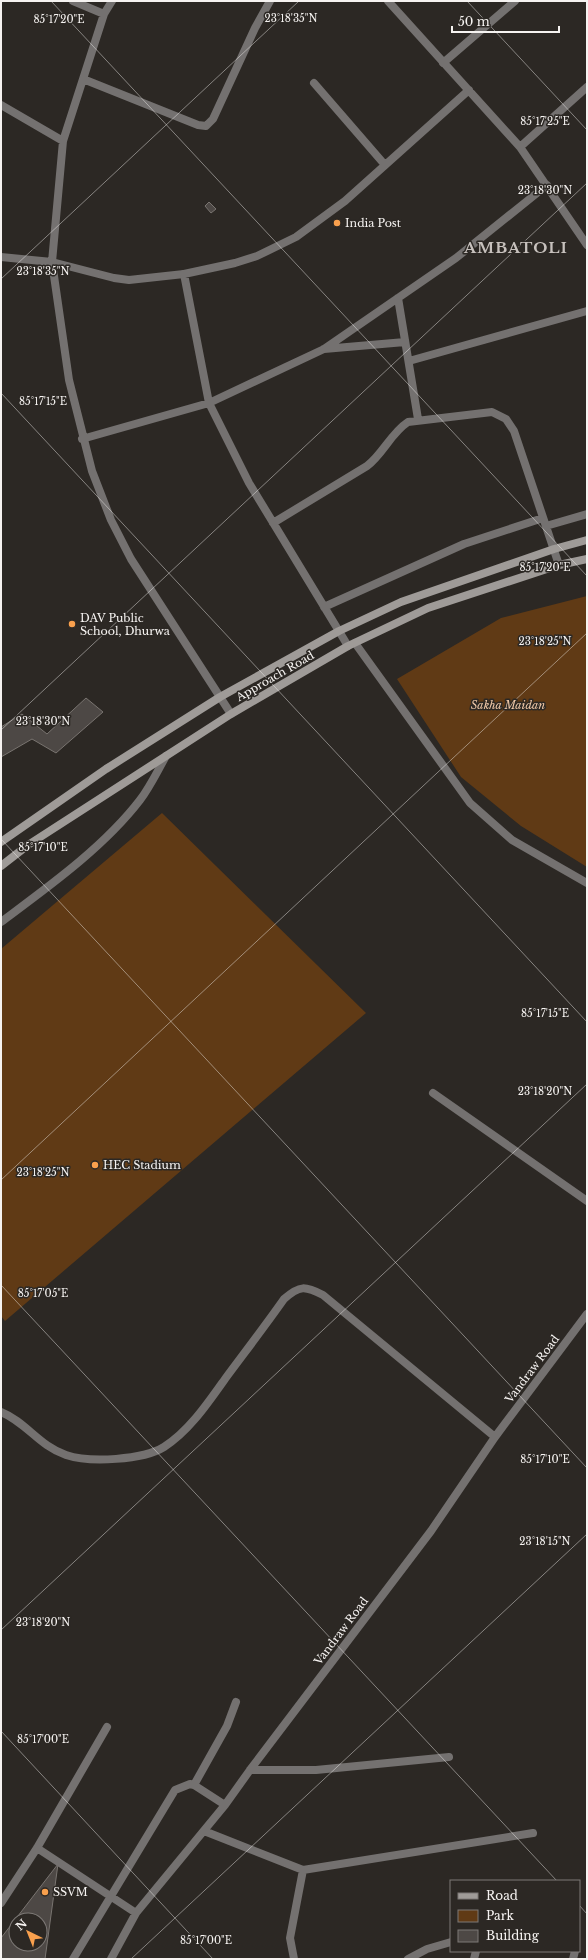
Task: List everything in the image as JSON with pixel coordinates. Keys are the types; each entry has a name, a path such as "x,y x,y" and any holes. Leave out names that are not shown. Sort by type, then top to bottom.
{"street":[{"path":"73,1 104,14"},
{"path":"112,1 104,14 63,141 52,262 69,380 82,440 94,478 111,520 131,560 231,714"},
{"path":"83,80 198,125 206,126 213,119 255,28 270,1"},
{"path":"388,1 520,147 548,185 587,244"},
{"path":"443,62 515,1"},
{"path":"314,83 385,165"},
{"path":"520,147 587,87"},
{"path":"1,257 52,262 114,278 129,280 184,274 235,263 273,249 296,236 344,200 469,90"},
{"path":"1,105 63,141"},
{"path":"82,440 209,403 324,349 456,258 548,185"},
{"path":"184,274 209,403 249,483 339,631 352,644 470,803 512,840 587,883"},
{"path":"398,298 418,419"},
{"path":"408,361 587,311"},
{"path":"324,349 405,342"},
{"path":"273,523 367,466 378,456 402,426 418,419 486,412 501,415 510,424 514,431 559,565"},
{"path":"324,607 464,544 545,522 587,514"},
{"name":"Approach Road","path":"1,842 106,769 220,697 339,631 402,602 554,549 587,540"},
{"name":"Approach Road","path":"1,866 28,845 231,714 352,644 428,608 559,565 587,559"},
{"path":"1,922 45,890 111,833 140,800 166,756"},
{"path":"433,1093 587,1201"},
{"path":"1,1412 14,1419 40,1442 67,1456 91,1459 149,1454 165,1447 199,1414 284,1299 292,1291 300,1288 310,1288 323,1295 495,1437"},
{"name":"Vandraw Road","path":"111,1959 136,1913 225,1805 430,1532 495,1437 587,1314"},
{"path":"194,1785 228,1726 236,1702"},
{"path":"1,1904 37,1848 107,1727"},
{"path":"250,1770 316,1770 449,1757"},
{"path":"74,1959 110,1896 175,1790 190,1784 194,1785 225,1805"},
{"path":"204,1831 303,1870 533,1833"},
{"path":"37,1848 136,1913"},
{"path":"294,1959 290,1938 303,1870"},
{"path":"408,1959 427,1949 450,1942"}],"green space":[{"name":"Sakha Maidan","path":"587,596 587,867 521,826 461,777 397,679 501,618"},
{"name":"HEC Stadium","path":"162,813 366,1013 5,1321 1,1316 1,949"}],"building":[{"path":"209,202 216,209 211,213 205,206"},
{"path":"86,698 103,712 56,753 32,739 1,757 1,727 22,714 47,734"},
{"path":"58,1864 48,1937 48,1912 21,1912"},
{"path":"8,1929 8,1952 46,1952 45,1959 1,1959 1,1938"}],"place":[{"name":"India Post","path":"337,223"},
{"name":"DAV Public School, Dhurwa","path":"72,624"},
{"name":"HEC Stadium","path":"95,1165"},
{"name":"SSVM","path":"45,1892"}],"district":[{"name":"AMBATOLI","path":"516,248"}]}
